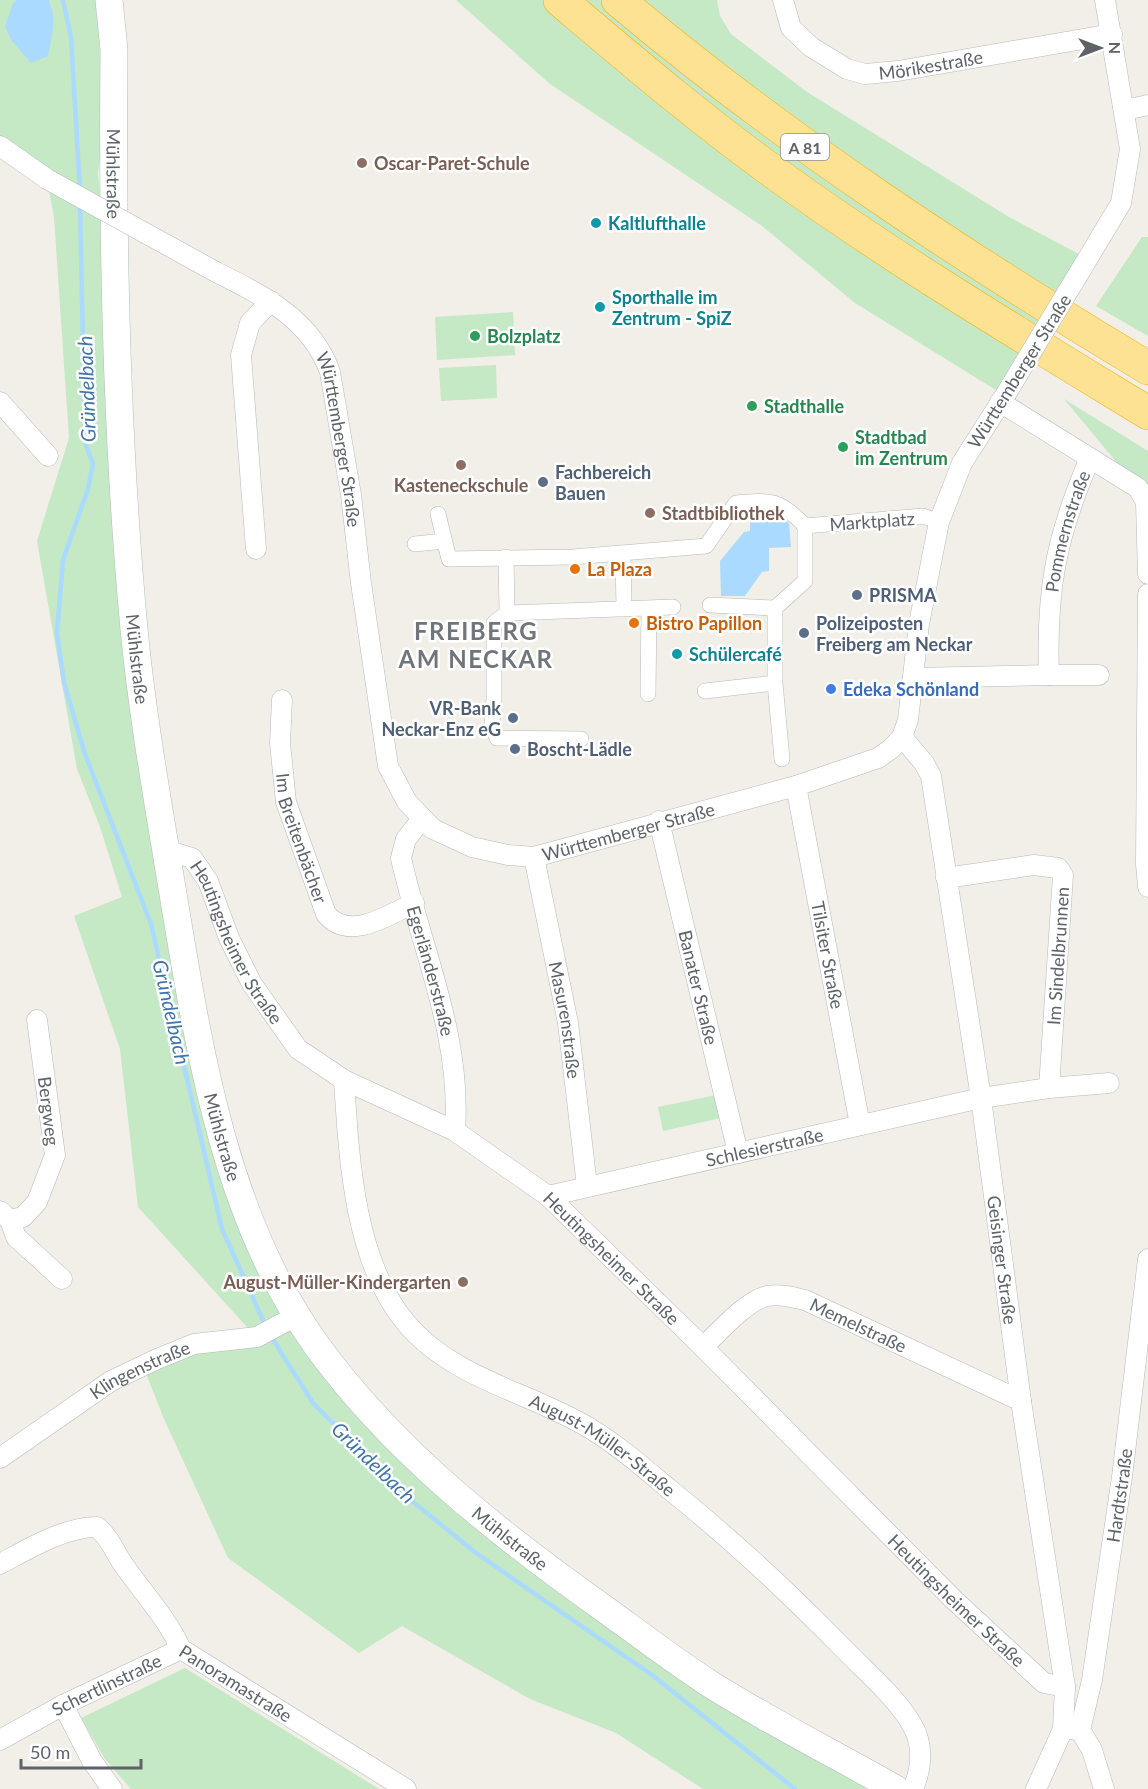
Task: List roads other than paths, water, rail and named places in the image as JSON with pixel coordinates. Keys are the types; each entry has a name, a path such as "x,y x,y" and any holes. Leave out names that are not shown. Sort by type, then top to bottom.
{"highway":[{"name":"A 81","path":"560,0 718,130 830,212 982,312 1148,413"},
{"name":"A 81","path":"618,0 735,95 861,187 1002,279 1148,368"}],"main road":[{"name":"Mühlstraße","path":"109,0 114,50 115,356 126,539 135,636 187,976 212,1096 252,1226 290,1320 354,1395 404,1448 472,1508 544,1565 708,1682 896,1789"}],"street":[{"name":"Mörikestraße","path":"783,0 791,28 811,47 847,69 865,74 898,71 1113,34"},
{"name":"Württemberger Straße","path":"0,146 47,179 271,301 292,315 312,336 323,353 330,372 351,495 362,594 388,766 407,802 433,829 472,847 514,856 534,856 796,786 878,758 902,737 911,706 928,569 939,522 962,463 1121,203 1130,148 1113,34 1105,0"},
{"path":"1125,110 1148,105"},
{"path":"256,549 241,355 250,323 271,301"},
{"name":"Pommernstraße","path":"1003,398 1090,458 1069,507 1054,561 1047,630 1049,675"},
{"path":"0,402 48,456"},
{"path":"1090,458 1138,488 1146,502 1148,574"},
{"name":"Marktplatz","path":"444,542 449,558 573,557 706,546 736,503 770,500 793,513 805,526 805,581 775,608"},
{"path":"415,544 444,542 438,514"},
{"name":"Marktplatz","path":"805,526 922,516 939,522"},
{"path":"623,553 624,609"},
{"path":"506,557 507,613"},
{"path":"1148,594 1146,864 1148,887"},
{"path":"711,605 775,608 775,683 782,759"},
{"path":"581,739 497,738 492,722 494,623 507,613 673,607"},
{"path":"648,694 649,609"},
{"path":"913,678 1099,675"},
{"path":"705,691 775,683"},
{"name":"Im Breitenbächer","path":"282,700 280,743 286,802 326,914 333,923 352,927 371,922 414,903"},
{"name":"Geisinger Straße","path":"902,737 924,763 931,776 981,1098 1021,1401 1072,1729 1036,1789"},
{"name":"Tilsiter Straße","path":"796,786 860,1125"},
{"name":"Egerländerstraße","path":"422,819 406,839 401,858 454,1055 457,1104 455,1131"},
{"name":"Banater Straße","path":"659,821 738,1153"},
{"name":"Heutingsheimer Straße","path":"166,850 192,858 208,881 229,938 252,984 274,1018 298,1048 344,1080 455,1131 548,1196 703,1347 865,1512 978,1622 1044,1683 1065,1687"},
{"name":"Masurenstraße","path":"534,856 568,1023 587,1186"},
{"name":"Im Sindelbrunnen","path":"946,878 1034,865 1058,868 1063,875 1049,1088"},
{"name":"Bergweg","path":"5,1216 23,1217 37,1202 55,1155 37,1020"},
{"name":"August-Müller-Straße","path":"344,1080 347,1129 366,1239 381,1285 406,1323 433,1350 469,1372 591,1429 640,1465 752,1559 869,1675 911,1724 920,1744 921,1759 913,1789"},
{"path":"981,1098 1049,1088 1109,1083"},
{"name":"Schlesierstraße","path":"548,1196 981,1098"},
{"path":"5,1216 16,1237 62,1279"},
{"name":"Hardtstraße","path":"1072,1729 1092,1680 1124,1466 1148,1259"},
{"name":"Memelstraße","path":"703,1347 747,1307 764,1296 781,1295 805,1300 1021,1401"},
{"name":"Klingenstraße","path":"0,1458 111,1381 157,1359 194,1344 256,1337 290,1320"},
{"name":"Panoramastraße","path":"0,1564 83,1527 97,1527 107,1536 120,1560 173,1630 181,1649 406,1789"},
{"name":"Schertlinstraße","path":"0,1740 63,1705 181,1649"},
{"path":"63,1705 92,1761 112,1789"},
{"path":"1072,1729 1092,1750 1104,1789"}],"water":[{"path":"16,0 49,0 53,14 48,56 31,63 12,41 5,27"},
{"path":"766,505 789,523 791,547 769,548 769,571 762,572 745,596 721,596 720,561 744,532 750,531 750,506"}],"waterway":[{"name":"Gründelbach","path":"63,0 71,37 80,191"},
{"name":"Gründelbach","path":"80,202 85,442 93,464 88,489 63,560 57,633 64,683 85,754 151,924 222,1229 266,1327"},
{"name":"Gründelbach","path":"270,1335 313,1403 407,1497 476,1553 652,1675 795,1789"}],"place":[{"name":"Oscar-Paret-Schule","path":"362,163"},
{"name":"Kaltlufthalle","path":"596,223"},
{"name":"Sporthalle im Zentrum - SpiZ","path":"600,307"},
{"name":"Bolzplatz","path":"475,336"},
{"name":"Stadthalle","path":"752,406"},
{"name":"Stadtbad im Zentrum","path":"843,447"},
{"name":"Kasteneckschule","path":"461,465"},
{"name":"Fachbereich Bauen","path":"543,482"},
{"name":"Stadtbibliothek","path":"650,513"},
{"name":"La Plaza","path":"575,569"},
{"name":"PRISMA","path":"857,595"},
{"name":"Bistro Papillon","path":"634,623"},
{"name":"Polizeiposten Freiberg am Neckar","path":"804,633"},
{"name":"Schülercafé","path":"677,654"},
{"name":"Edeka Schönland","path":"831,689"},
{"name":"VR-Bank Neckar-Enz eG","path":"513,718"},
{"name":"Boscht-Lädle","path":"515,749"},
{"name":"August-Müller-Kindergarten","path":"463,1282"}],"district":[{"name":"FREIBERG AM NECKAR","path":"476,644"}]}
